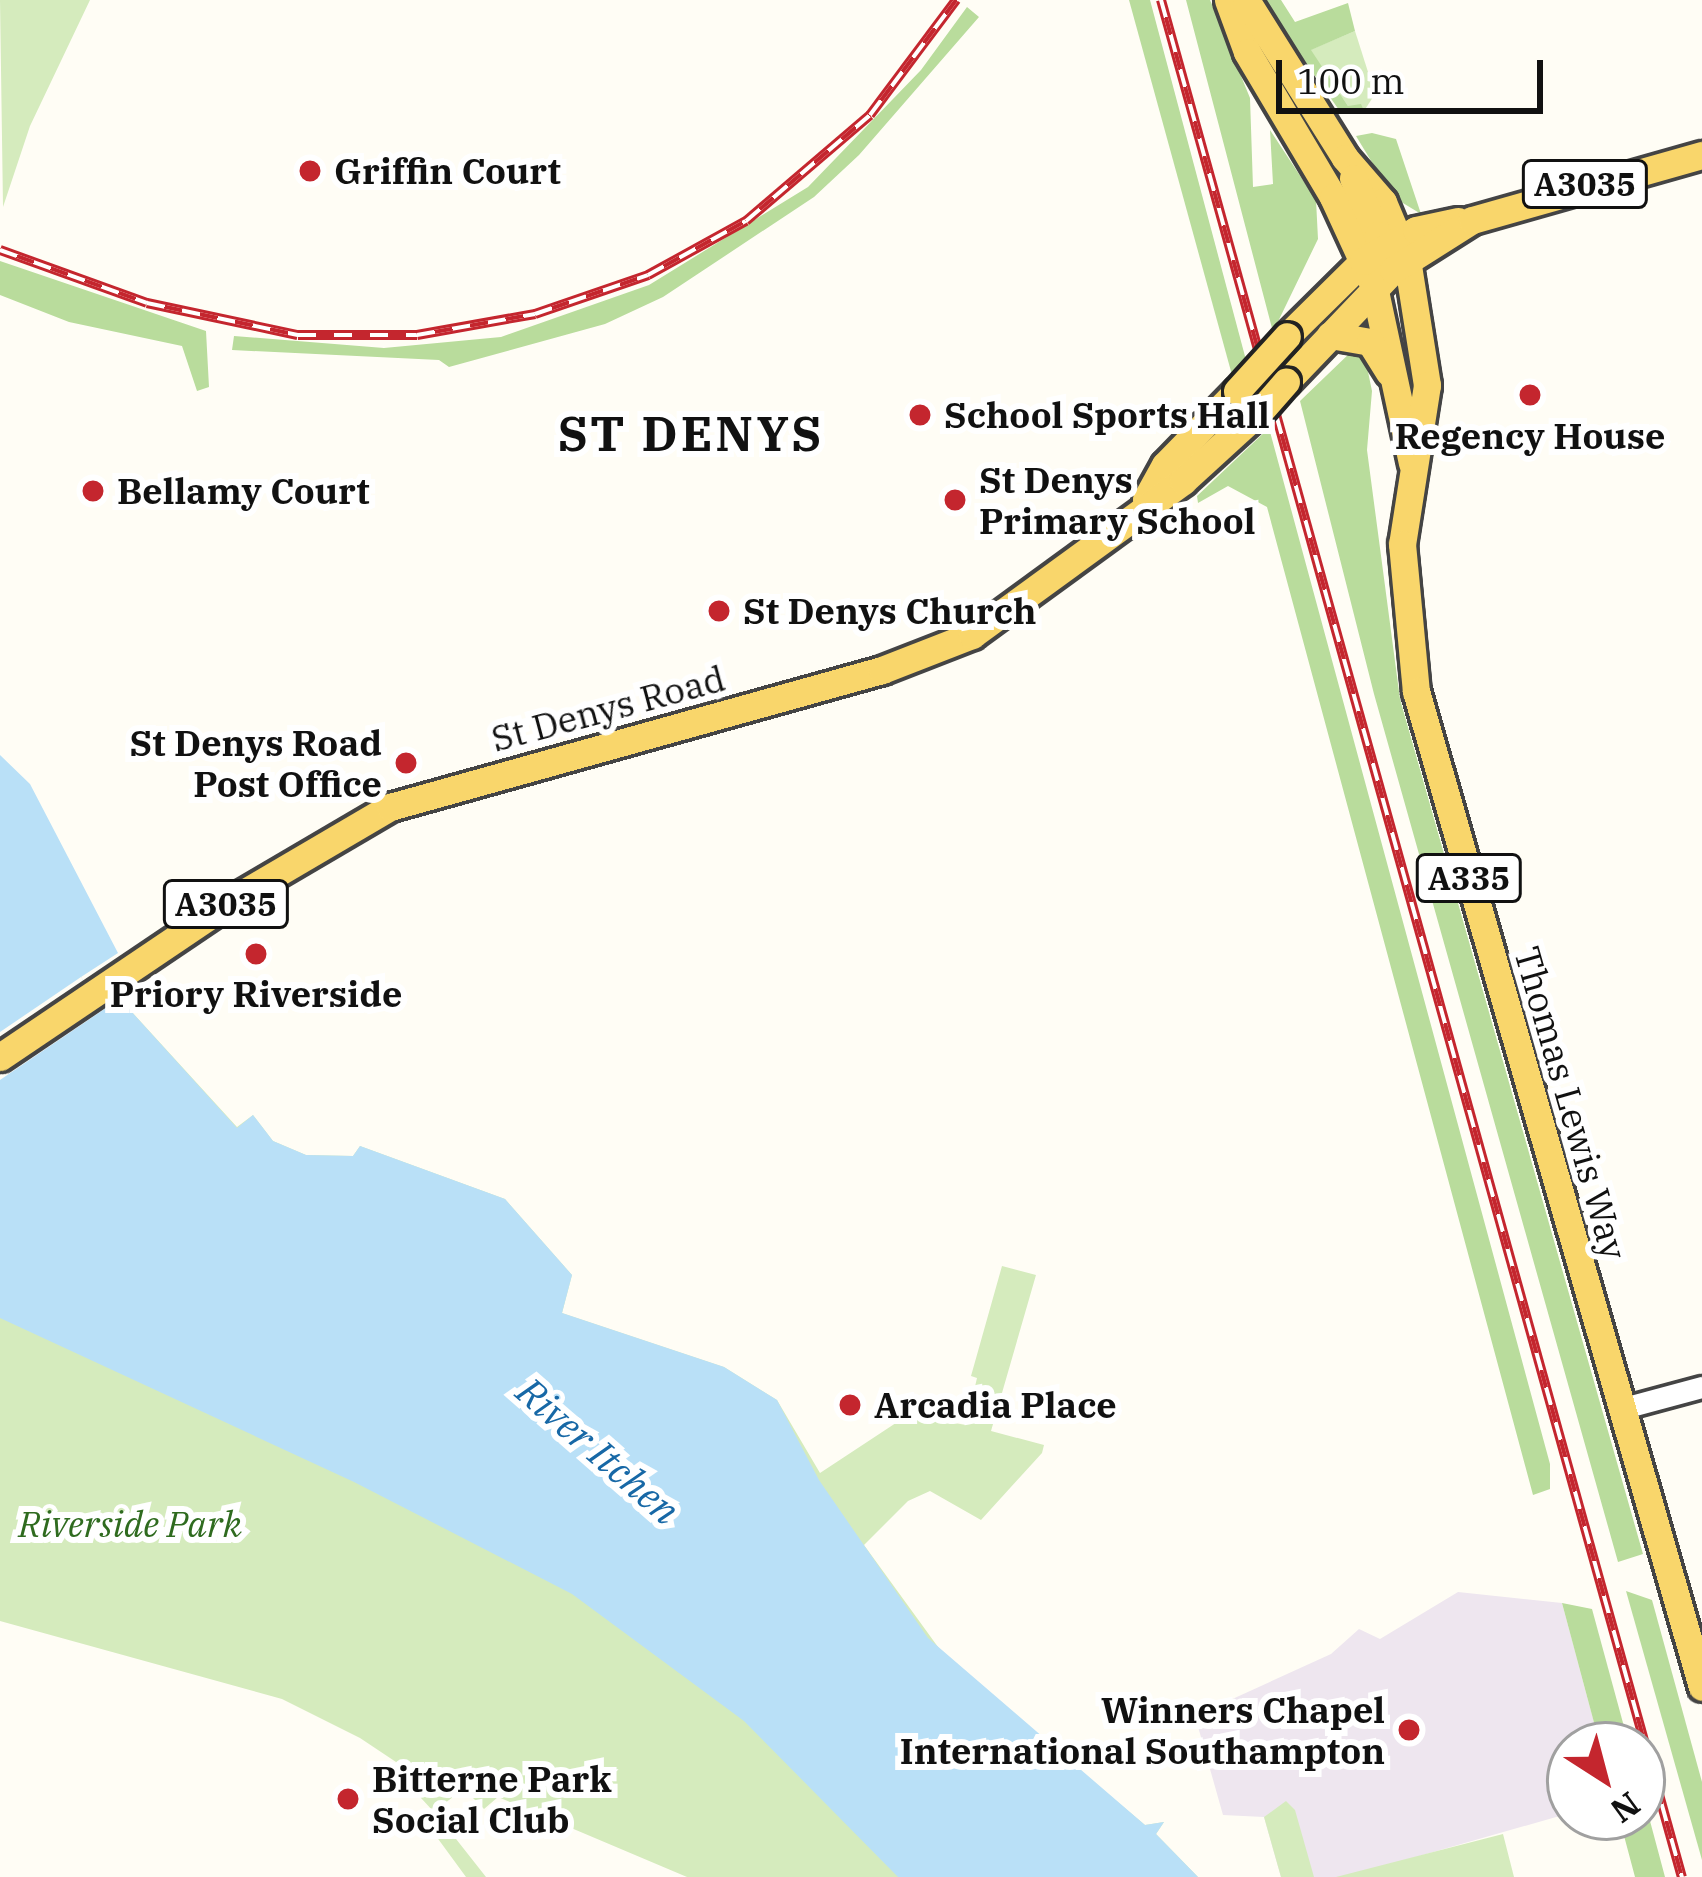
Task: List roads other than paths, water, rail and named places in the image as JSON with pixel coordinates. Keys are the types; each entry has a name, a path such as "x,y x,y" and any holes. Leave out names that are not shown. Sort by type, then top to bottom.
{"main road":[{"name":"Thomas Lewis Way","path":"1228,0 1246,52 1387,261 1426,354 1426,420 1412,463 1401,582 1416,692 1702,1688"},
{"path":"1246,0 1345,158 1387,261"},
{"name":"St Denys Road","path":"1144,503 1165,465 1287,336 1387,261 1472,220 1702,154"},
{"name":"Thomas Lewis Way","path":"1387,261 1396,387 1412,463"},
{"name":"St Denys Road","path":"0,1057 390,807 882,670 972,634 1144,503 1183,481 1263,408 1387,261"},
{"path":"1330,334 1370,342 1396,387"}],"street":[{"path":"1624,1408 1702,1387"}],"water":[{"name":"River Itchen","path":"0,755 30,784 118,953 81,977 103,1010 120,999 237,1128 253,1115 273,1141 306,1155 353,1156 360,1146 505,1199 572,1275 562,1313 724,1367 777,1400 819,1480 928,1638 1145,1825 1164,1822 1156,1834 1198,1877 898,1877 744,1721 572,1594 354,1482 0,1318"}],"railway":[{"path":"0,250 147,303 298,335 417,335 535,314 648,275 746,221 870,115 956,0"},
{"path":"1161,0 1682,1877"}],"place":[{"name":"Griffin Court","path":"310,171"},
{"name":"Regency House","path":"1530,395"},
{"name":"School Sports Hall","path":"920,415"},
{"name":"Bellamy Court","path":"93,491"},
{"name":"St Denys Primary School","path":"955,500"},
{"name":"St Denys Church","path":"719,611"},
{"name":"St Denys Road Post Office","path":"406,763"},
{"name":"Priory Riverside","path":"256,954"},
{"name":"Arcadia Place","path":"850,1405"},
{"name":"Winners Chapel International Southampton","path":"1409,1730"},
{"name":"Bitterne Park Social Club","path":"348,1799"}],"district":[{"name":"ST DENYS","path":"691,434"}],"park label":[{"name":"Riverside Park","path":"130,1524"}]}
